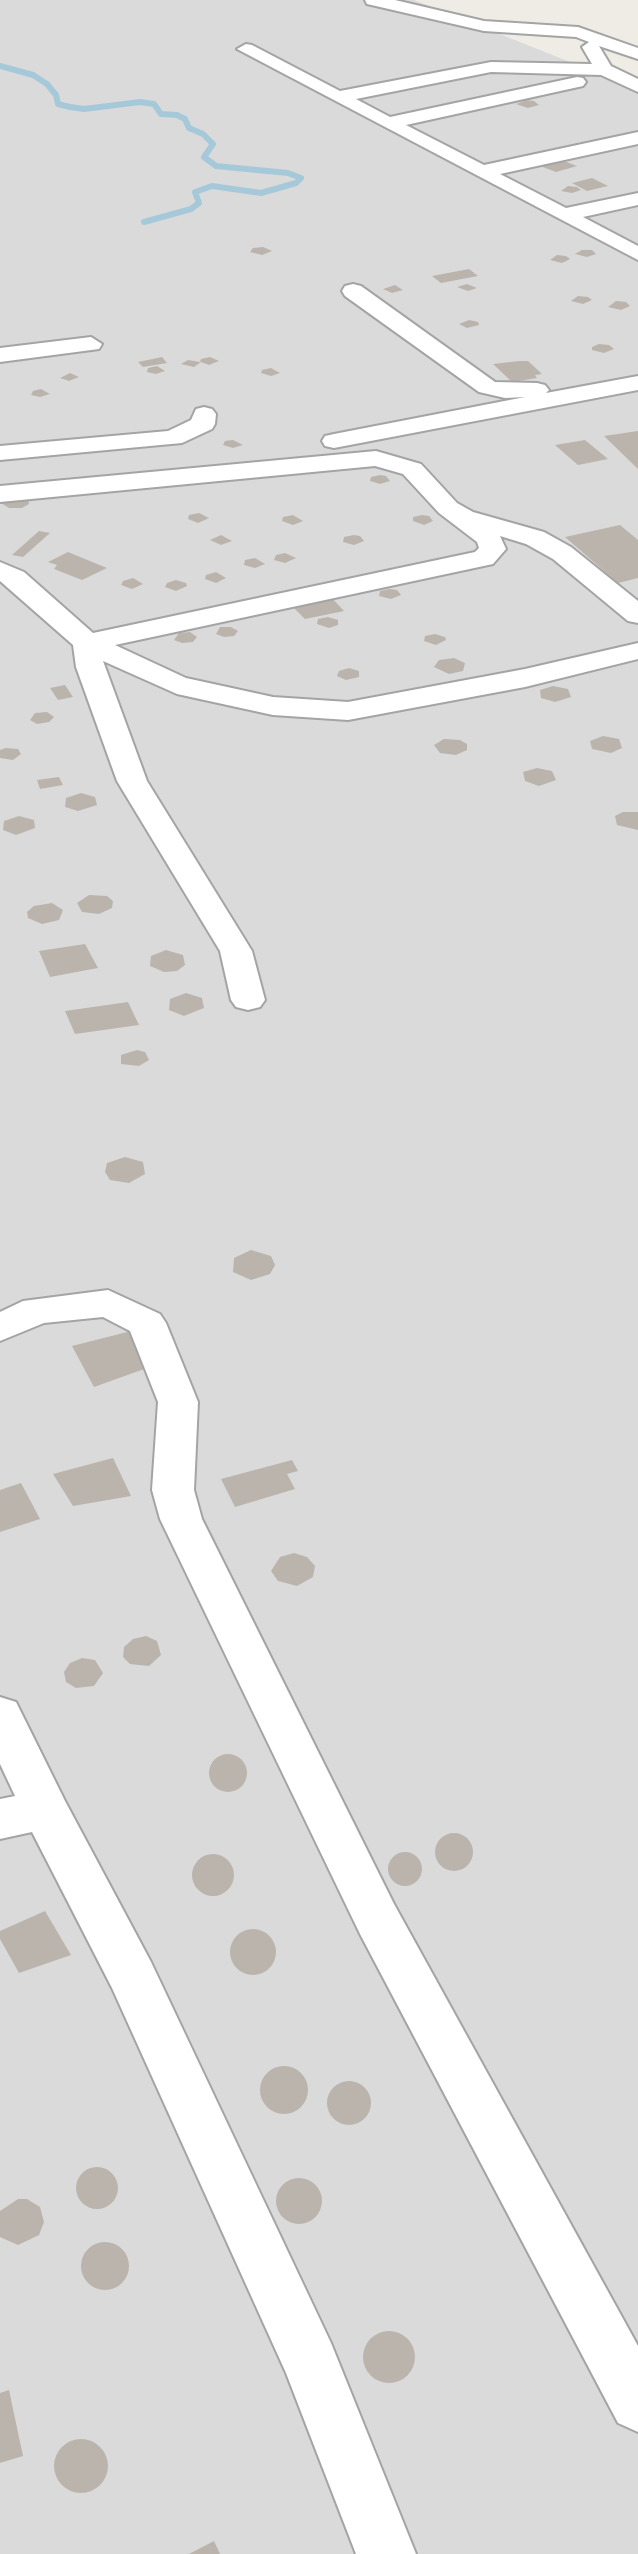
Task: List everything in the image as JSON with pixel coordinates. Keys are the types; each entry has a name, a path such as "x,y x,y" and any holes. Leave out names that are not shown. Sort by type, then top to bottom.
{"street":[{"path":"373,0 484,26 578,32 608,72"},
{"path":"441,0 578,32 638,54"},
{"path":"246,50 638,254"},
{"path":"337,97 491,67 608,72 638,86"},
{"path":"388,123 608,72"},
{"path":"481,172 638,138"},
{"path":"563,215 638,199"},
{"path":"353,291 487,387 524,392 596,380 631,391"},
{"path":"0,355 91,344"},
{"path":"0,479 316,444 631,391"},
{"path":"0,453 173,438 203,424 204,414"},
{"path":"0,494 376,458 412,469 448,508 464,517 489,539 493,549 484,558 87,643"},
{"path":"464,517 535,538 562,553 638,615"},
{"path":"0,570 15,578 87,643 177,685 273,706 348,711 525,678 638,651"},
{"path":"87,643 90,667 106,704 132,781 236,951 248,1000"},
{"path":"0,1328 37,1310 108,1303 146,1323 164,1361 178,1402 173,1490 181,1519 377,1919 638,2403"},
{"path":"0,1715 22,1815 133,1978 311,2363 386,2554"}],"shaded area":[{"path":"0,0 414,0 638,89 638,2554 0,2554"}],"building":[{"path":"527,100 539,105 528,108 516,104"},
{"path":"561,160 577,166 556,172 540,166"},
{"path":"592,178 608,186 587,191 572,183"},
{"path":"568,186 581,190 572,193 561,191"},
{"path":"263,247 272,251 262,255 250,252 253,248"},
{"path":"582,250 592,250 596,254 587,257 575,254"},
{"path":"557,255 570,259 562,263 550,260"},
{"path":"469,269 478,276 441,283 432,276"},
{"path":"467,284 477,288 468,291 457,287"},
{"path":"395,285 403,290 392,293 383,289"},
{"path":"578,296 592,300 583,304 571,301"},
{"path":"616,301 626,302 630,306 621,310 608,307"},
{"path":"469,320 478,322 479,325 467,328 459,324"},
{"path":"599,344 609,345 614,349 604,353 592,350 592,347"},
{"path":"162,357 167,363 143,367 138,362"},
{"path":"210,357 219,361 209,365 201,362 194,367 181,364 188,360 200,362 201,359"},
{"path":"528,361 542,374 535,375 537,378 512,382 493,364"},
{"path":"157,366 165,371 156,374 147,372 148,368"},
{"path":"271,368 280,373 271,376 261,373 262,370"},
{"path":"70,373 79,377 69,381 60,378"},
{"path":"41,389 50,394 40,397 31,395 33,391"},
{"path":"638,431 638,469 604,436"},
{"path":"233,440 243,445 233,448 223,445 225,441"},
{"path":"585,440 608,459 578,465 555,445"},
{"path":"386,476 390,481 380,484 370,481 371,477"},
{"path":"28,498 29,504 22,508 9,508 1,503"},
{"path":"199,513 209,518 198,523 188,519 189,515"},
{"path":"293,515 303,521 293,525 282,521 283,517"},
{"path":"429,516 433,521 424,525 413,521 413,517"},
{"path":"620,525 638,540 638,578 618,583 565,537"},
{"path":"39,531 50,533 23,557 12,555"},
{"path":"221,535 232,541 221,545 210,540"},
{"path":"360,536 364,541 354,545 343,542 344,537"},
{"path":"68,552 107,568 82,580 54,569 57,565 48,562"},
{"path":"285,553 296,558 285,563 274,560 276,555"},
{"path":"255,558 265,564 255,568 244,565 245,560"},
{"path":"216,572 226,578 216,583 205,579 206,575"},
{"path":"133,578 143,584 132,589 121,585 123,581"},
{"path":"176,580 186,583 187,586 176,591 165,587 167,583"},
{"path":"397,590 401,595 391,599 379,596 380,591"},
{"path":"330,596 344,611 305,619 290,604"},
{"path":"328,617 338,620 338,625 329,628 317,624 318,619"},
{"path":"220,627 231,627 238,631 234,636 216,634"},
{"path":"190,632 197,637 193,642 182,643 174,640 179,633"},
{"path":"435,634 445,637 446,640 436,645 424,641 425,636"},
{"path":"454,658 465,663 463,671 449,674 434,667 439,660"},
{"path":"349,668 359,671 359,677 346,680 337,676 339,671"},
{"path":"65,685 73,697 58,700 50,688"},
{"path":"553,686 568,689 571,697 555,702 541,698 540,690"},
{"path":"47,712 54,717 49,722 37,724 30,720 35,713"},
{"path":"603,736 619,739 622,748 611,753 592,749 590,741"},
{"path":"444,739 460,740 467,744 467,750 456,755 440,753 434,745"},
{"path":"18,749 21,754 13,760 0,758 0,750"},
{"path":"537,768 552,771 556,780 539,786 525,781 523,772"},
{"path":"59,777 63,785 40,789 37,780"},
{"path":"81,793 95,797 97,805 78,811 65,807 66,798"},
{"path":"623,812 638,812 638,830 617,825 615,816"},
{"path":"19,816 34,820 35,828 16,835 3,830 4,821"},
{"path":"89,895 107,896 113,901 112,908 99,914 82,912 77,903"},
{"path":"52,903 63,910 59,920 42,924 28,918 27,912 34,906"},
{"path":"85,944 98,968 50,977 39,951"},
{"path":"166,950 183,955 185,965 177,971 164,972 150,966 151,956"},
{"path":"186,993 202,998 204,1008 184,1016 169,1010 170,999"},
{"path":"128,1002 139,1025 75,1034 65,1011"},
{"path":"137,1050 145,1052 149,1060 139,1066 121,1064 121,1055"},
{"path":"125,1157 143,1162 145,1174 129,1183 110,1180 105,1172 107,1163"},
{"path":"251,1250 271,1256 275,1265 270,1274 251,1280 233,1272 234,1258"},
{"path":"143,1328 161,1363 94,1387 72,1346"},
{"path":"113,1458 131,1496 73,1506 53,1474"},
{"path":"292,1460 298,1471 287,1474 295,1489 235,1507 221,1479"},
{"path":"21,1483 40,1519 0,1532 0,1490"},
{"path":"294,1553 307,1557 315,1566 313,1577 297,1586 278,1581 271,1571 280,1557"},
{"path":"146,1636 157,1641 161,1655 149,1666 130,1664 123,1657 124,1647 133,1639"},
{"path":"82,1658 95,1660 103,1673 94,1686 76,1688 66,1682 64,1672 70,1663"},
{"path":"228,1754 241,1760 247,1773 241,1786 228,1792 215,1786 209,1773 215,1760"},
{"path":"454,1833 468,1838 473,1852 468,1866 454,1871 440,1866 435,1852 440,1838"},
{"path":"405,1852 417,1857 422,1869 417,1881 405,1886 393,1881 388,1869 393,1857"},
{"path":"213,1854 228,1860 234,1875 228,1890 213,1896 198,1890 192,1875 198,1860"},
{"path":"45,1911 71,1955 19,1973 0,1939 0,1931"},
{"path":"253,1929 269,1936 276,1952 269,1968 253,1975 237,1968 230,1952 237,1936"},
{"path":"284,2066 301,2073 308,2090 301,2107 284,2114 267,2107 260,2090 267,2073"},
{"path":"349,2081 364,2088 371,2103 364,2118 349,2125 334,2118 327,2103 334,2088"},
{"path":"97,2167 112,2173 118,2188 112,2203 97,2209 82,2203 76,2188 82,2173"},
{"path":"299,2178 315,2185 322,2201 315,2217 299,2224 283,2217 276,2201 283,2185"},
{"path":"18,2199 27,2199 40,2207 44,2222 39,2235 18,2245 0,2237 0,2211"},
{"path":"105,2242 122,2249 129,2266 122,2283 105,2290 88,2283 81,2266 88,2249"},
{"path":"389,2331 408,2338 415,2357 408,2376 389,2383 370,2376 363,2357 370,2338"},
{"path":"9,2390 23,2456 0,2463 0,2393"},
{"path":"81,2439 100,2447 108,2466 100,2485 81,2493 62,2485 54,2466 62,2447"},
{"path":"214,2541 220,2554 189,2554"}],"waterway":[{"path":"0,66 33,75 47,84 56,95 58,104 70,107 84,109 140,102 154,104 161,114 177,115 185,119 189,128 203,134 213,144 204,157 216,166 288,173 301,178 296,183 261,193 212,186 195,192 199,203 191,209 144,222"}]}
